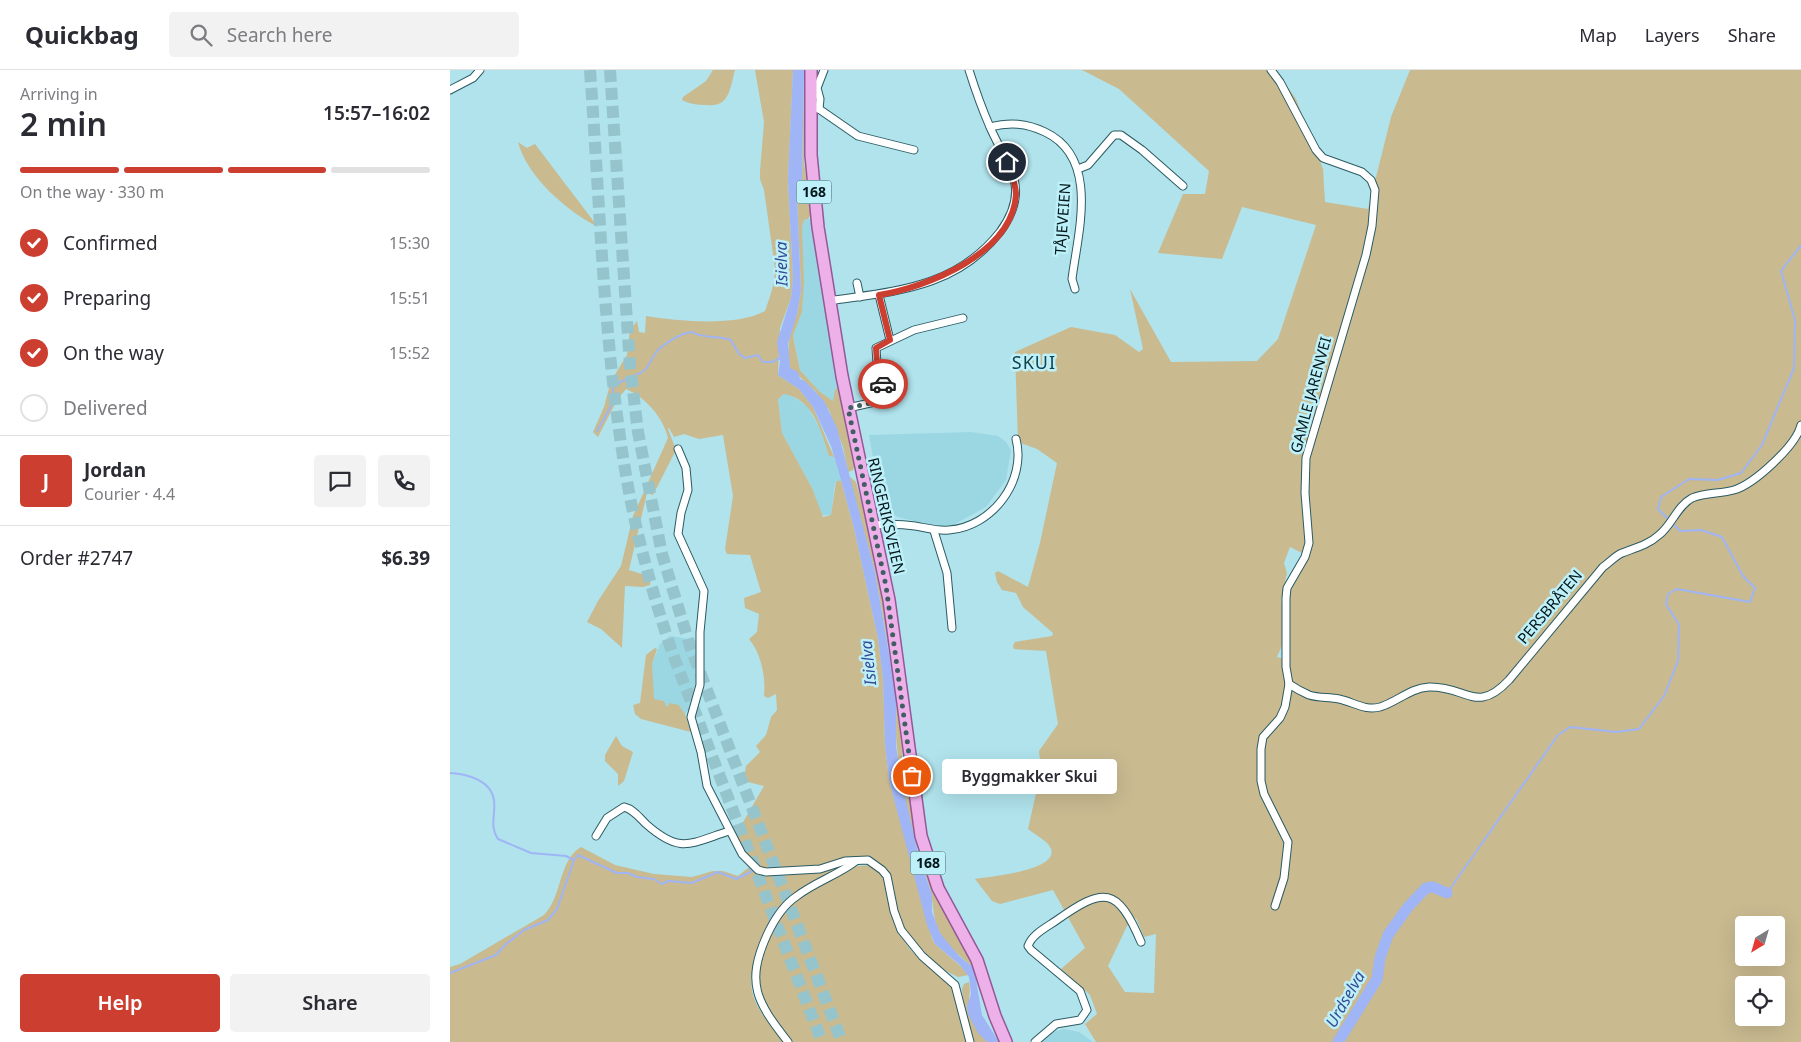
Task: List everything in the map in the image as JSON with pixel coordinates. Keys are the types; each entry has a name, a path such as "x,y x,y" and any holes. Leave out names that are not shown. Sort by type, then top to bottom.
{"main road":[{"name":"RINGERIKSVEIEN","path":"811,70 815,108 813,185 829,301 848,408 889,600 924,848 942,896 977,960 998,1024 1006,1042"}],"street":[{"path":"450,90 474,78 480,70"},
{"path":"824,70 817,88 820,100 815,108 858,136 914,150"},
{"path":"829,301 879,295 920,285 954,270 982,250 1004,226 1012,210 1016,195 1014,179 990,127 969,70"},
{"name":"GAMLE JARENVEI","path":"1271,70 1304,123 1316,150 1323,158 1334,164 1362,172 1373,185 1375,204 1366,255 1306,458 1305,493 1309,543 1305,557 1287,588 1286,598 1286,666 1289,684 1282,712 1263,737 1261,749 1261,781 1264,794 1288,842 1284,878 1275,906"},
{"name":"TÅJEVEIEN","path":"990,127 1004,123 1017,123 1034,127 1051,135 1064,148 1078,169 1082,202 1072,279 1075,289"},
{"path":"1078,169 1088,165 1114,135 1121,135 1142,150 1183,186"},
{"path":"857,283 860,297"},
{"path":"879,295 890,340"},
{"path":"848,408 888,399 877,364 876,348 914,330 963,318"},
{"name":"PERSBRÅTEN","path":"1289,684 1311,696 1341,699 1370,708 1386,705 1408,692 1428,687 1455,691 1481,698 1487,697 1498,691 1509,680 1603,567 1621,553 1631,552 1658,536 1683,505 1693,498 1734,490 1759,476 1796,438 1801,425"},
{"path":"873,525 916,526 934,531 961,528 977,522 996,508 1009,492 1015,474 1018,447 1016,439"},
{"path":"678,449 686,468 688,490 681,513 678,534 704,590 705,598 700,632 700,685 691,717 701,752 707,786 729,831 749,863 758,870 766,872 820,869 868,860 882,870 887,876 894,912 901,930 922,956 955,985 970,1042"},
{"path":"934,531 947,573 952,628"},
{"path":"596,836 607,818 624,807 632,810 660,836 672,843 693,843 729,831"},
{"path":"788,1042 771,1021 760,1000 754,973 758,955 782,909 796,896 856,861"},
{"path":"1036,1042 1056,1024 1080,1020 1085,1016 1087,1010 1080,991 1028,946 1035,936 1083,901 1104,895 1113,898 1122,907 1133,923 1141,942"}],"shaded area":[{"path":"713,70 735,70 730,90 724,100 714,105 703,105 682,100 683,97 706,81"},
{"path":"755,70 793,70 788,179 793,279 791,298 780,328 778,375 799,389 813,407 834,457 829,456 819,427 809,409 803,402 784,394 778,399 782,433 812,488 823,517 831,515 836,482 841,480 854,528 878,638 883,678 885,743 889,780 932,938 935,944 965,970 968,975 958,977 942,969 914,943 904,929 889,874 877,861 862,858 818,866 767,870 758,868 748,858 735,836 764,786 744,781 746,766 760,752 756,746 766,735 771,717 777,710 776,694 768,698 764,696 764,681 760,658 749,639 757,632 759,614 745,608 744,598 761,592 750,555 727,554 725,549 733,496 723,435 699,439 684,434 674,437 668,429 676,450 653,495 647,493 629,570 651,577 650,585 643,587 625,586 622,648 601,629 587,622 621,566 633,516 668,438 666,430 653,409 626,389 617,400 598,437 593,432 604,407 611,381 627,355 630,330 637,321 639,332 645,333 646,316 674,320 723,321 753,316 765,311 770,295 775,268 764,190 760,179 764,122"},
{"path":"804,70 808,70 804,162 811,214 808,219 804,220 802,227 804,283 802,312 793,335 800,370 819,391 833,401 835,390 840,386 855,464 853,470 848,472 843,447 829,410 815,391 790,368 788,353 790,331 797,314 801,290 797,198 802,179"},
{"path":"1082,70 1276,70 1296,99 1323,169 1325,202 1368,209 1391,117 1410,70 1801,70 1801,1042 1096,1042 1085,1024 1097,1014 1090,995 1061,969 1085,948 1053,890 1000,904 992,901 975,879 1010,874 1038,866 1048,860 1052,852 1043,839 1028,829 1041,771 1039,751 1058,724 1046,651 1014,649 1013,646 1015,642 1052,636 1053,633 1023,607 1016,593 1002,590 997,582 995,573 998,571 1028,587 1040,543 1057,463 1037,449 1018,442 1015,352 1071,327 1115,335 1139,352 1143,349 1130,289 1171,362 1257,361 1278,339 1316,225 1242,207 1222,259 1158,253 1183,194 1205,194 1209,171 1119,89","holes":["1290,547 1302,553 1299,573 1291,586 1289,599 1289,660 1277,657 1284,641 1284,613 1281,600 1287,573 1284,563","1136,918 1144,937 1156,934 1154,993 1125,992 1108,966 1127,926"]},
{"path":"518,142 527,148 535,144 598,227 574,212 550,192 530,168"},
{"path":"813,218 840,386 833,401 819,391 800,370 793,334 802,312 802,227 804,220"},
{"path":"784,394 791,395 807,406 819,427 829,456 834,457 841,480 835,483 831,515 821,515 812,488 782,433 778,399"},
{"path":"971,432 998,436 1006,442 1011,450 1006,480 986,507 953,525 934,526 898,517 882,508 869,435"},
{"path":"849,476 856,482 879,567 889,637 888,646 875,572"},
{"path":"670,636 696,640 696,689 691,707 685,714 679,705 666,706 664,701 653,699 652,664 660,644"},
{"path":"655,648 657,649 652,664 654,699 664,701 666,706 669,703 679,705 685,714 691,732 641,719 635,714 633,705 640,703 646,655"},
{"path":"896,695 904,738 902,757 914,821 974,968 947,943 940,933 936,922 930,889 919,854 902,784 896,742"},
{"path":"616,736 622,746 633,752 624,781 618,786 618,774 605,761 605,755"},
{"path":"581,847 615,865 654,874 692,877 713,871 723,871 738,876 748,868 760,875 781,876 804,873 847,863 845,871 857,866 872,865 883,876 895,919 907,945 952,986 967,1042 792,1042 768,1010 759,989 760,964 766,950 760,948 754,964 752,977 754,999 783,1042 450,1042 450,967 460,964 544,915 555,898 568,861"},
{"path":"969,982 970,1014 987,1042 974,1042 964,1010 962,989 964,984"},
{"path":"1064,1029 1079,1032 1093,1042 1041,1042 1050,1033"}],"water":[{"path":"793,70 804,70 802,179 797,198 801,290 797,314 788,344 790,368 798,372 800,379 805,381 824,401 837,428 875,572 896,695 896,746 901,779 918,853 932,895 932,912 940,933 959,956 974,968 982,1015 999,1042 987,1042 978,1033 968,1014 967,1006 971,994 969,977 960,965 935,944 927,925 889,780 885,743 883,678 878,638 854,528 841,480 831,446 813,407 799,389 778,375 780,362 777,342 791,298 793,279 788,179"}],"waterway":[{"path":"1670,521 1658,509 1661,497 1689,479 1718,480 1741,473 1762,445 1794,368 1795,320 1781,271 1801,245"},
{"path":"633,376 646,369 657,351 664,345 678,336 692,332 700,336 731,340 739,354 745,358 758,355 763,362 772,362 780,358"},
{"path":"597,431 610,408 614,385 627,379"},
{"path":"1447,893 1558,735 1570,727 1616,732 1639,729 1664,696 1678,661 1679,625 1666,604 1668,594 1677,589 1750,602 1755,588 1743,576 1722,537 1701,530 1680,531 1673,524"},
{"path":"450,773 477,779 488,787 494,800 493,825 498,839 531,853 566,856 574,860"},
{"path":"450,973 496,955 524,930 548,920 557,909 574,860 578,855 617,873 628,873 637,877 654,879 662,884 668,881 692,883 718,872 736,879 753,871"},
{"name":"Urdselva","path":"1338,1042 1377,979 1380,958 1388,935 1408,907 1426,888 1433,887 1447,893"}],"tunnel":[{"path":"590,70 603,270 612,370 625,469 639,538 672,652 822,1042"},
{"path":"610,70 630,366 638,432 662,554 690,646 842,1042"}],"way so far":[{"path":"883,384 888,399 848,408 862,482 886,586 912,776"}],"place":[{"name":"Byggmakker Skui","path":"912,776"}],"district":[{"name":"SKUI","path":"1034,363"}],"route":[{"path":"883,384 877,364 876,348 890,340 879,295 899,292 936,280 965,264 995,238 1009,218 1016,195 1014,179 1007,162"}],"water label":[{"name":"Isielva","path":"781,264"},
{"name":"Isielva","path":"868,663"}]}
